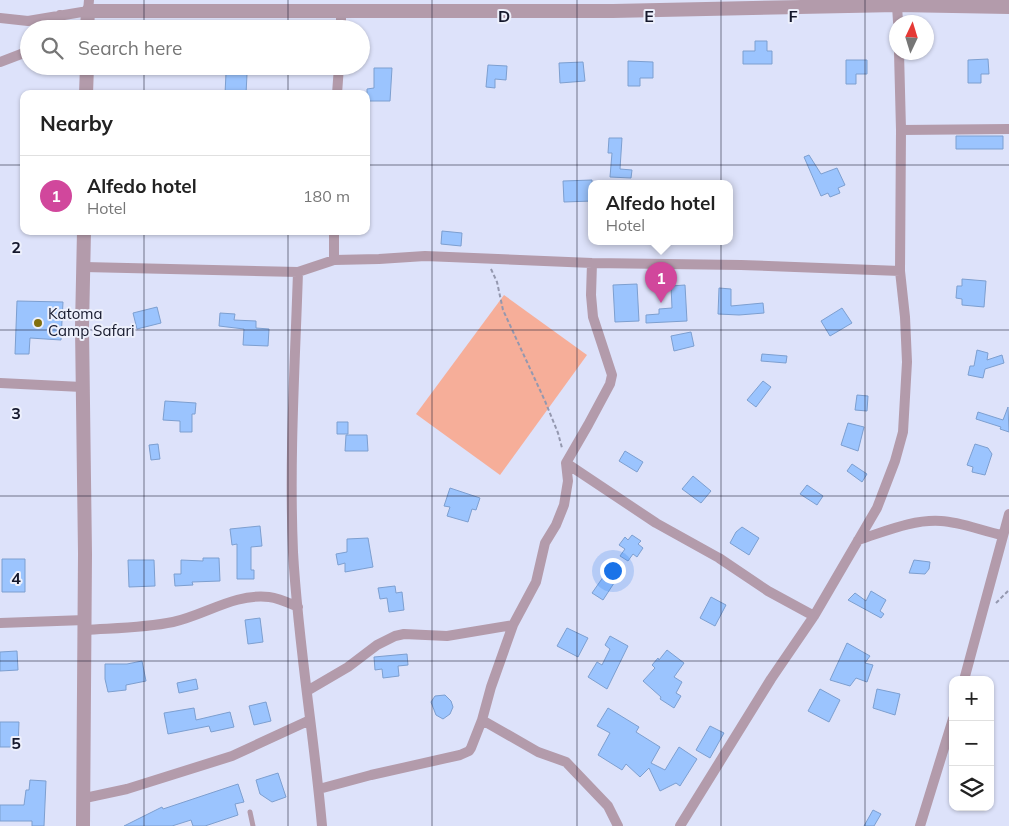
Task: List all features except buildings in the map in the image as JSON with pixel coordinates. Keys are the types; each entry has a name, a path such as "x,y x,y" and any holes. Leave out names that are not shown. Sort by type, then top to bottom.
{"street":[{"path":"33,20 60,15 88,6 341,12 722,5 983,3 1009,7"},
{"path":"897,5 898,15"},
{"path":"87,20 88,6"},
{"path":"341,12 341,20"},
{"path":"57,20 60,15"},
{"path":"0,18 20,20"},
{"path":"0,62 20,54"},
{"path":"680,826 771,679 814,616 877,508 895,461 903,432 907,362 900,271 901,130 899,60"},
{"path":"86,90 87,75"},
{"path":"337,90 338,75"},
{"path":"901,130 1009,129"},
{"path":"83,826 85,625 82,387 84,235"},
{"path":"334,235 334,260"},
{"path":"84,267 298,272 334,260 424,256 592,263 741,265 900,271"},
{"path":"319,789 465,753 469,751 474,743 513,625 536,582 545,544 556,525 564,505 568,481 566,463 610,384 612,375 593,317 591,294 592,263"},
{"path":"298,272 293,466 293,552 300,636 322,826"},
{"path":"0,383 82,387"},
{"path":"566,463 656,523 719,558 768,591 814,616"},
{"path":"965,676 1009,514"},
{"path":"858,540 901,527 932,521 943,521 1002,535"},
{"path":"0,623 153,626 172,622 230,602 255,597 271,597 298,607"},
{"path":"307,691 348,667 377,645 395,636 404,634 447,636 513,625"},
{"path":"84,798 127,789 224,759 310,720"},
{"path":"482,720 538,752 566,762 608,806 618,826"},
{"path":"920,826 952,721"}],"lane":[{"path":"250,812 253,826"}],"path":[{"path":"486,258 497,282 503,310 558,433 566,463"}],"shaded area":[{"path":"504,295 587,355 500,475 416,414"}],"place":[{"name":"Alfedo hotel","path":"661,303"},
{"name":"Katoma Camp Safari","path":"38,323"}]}
